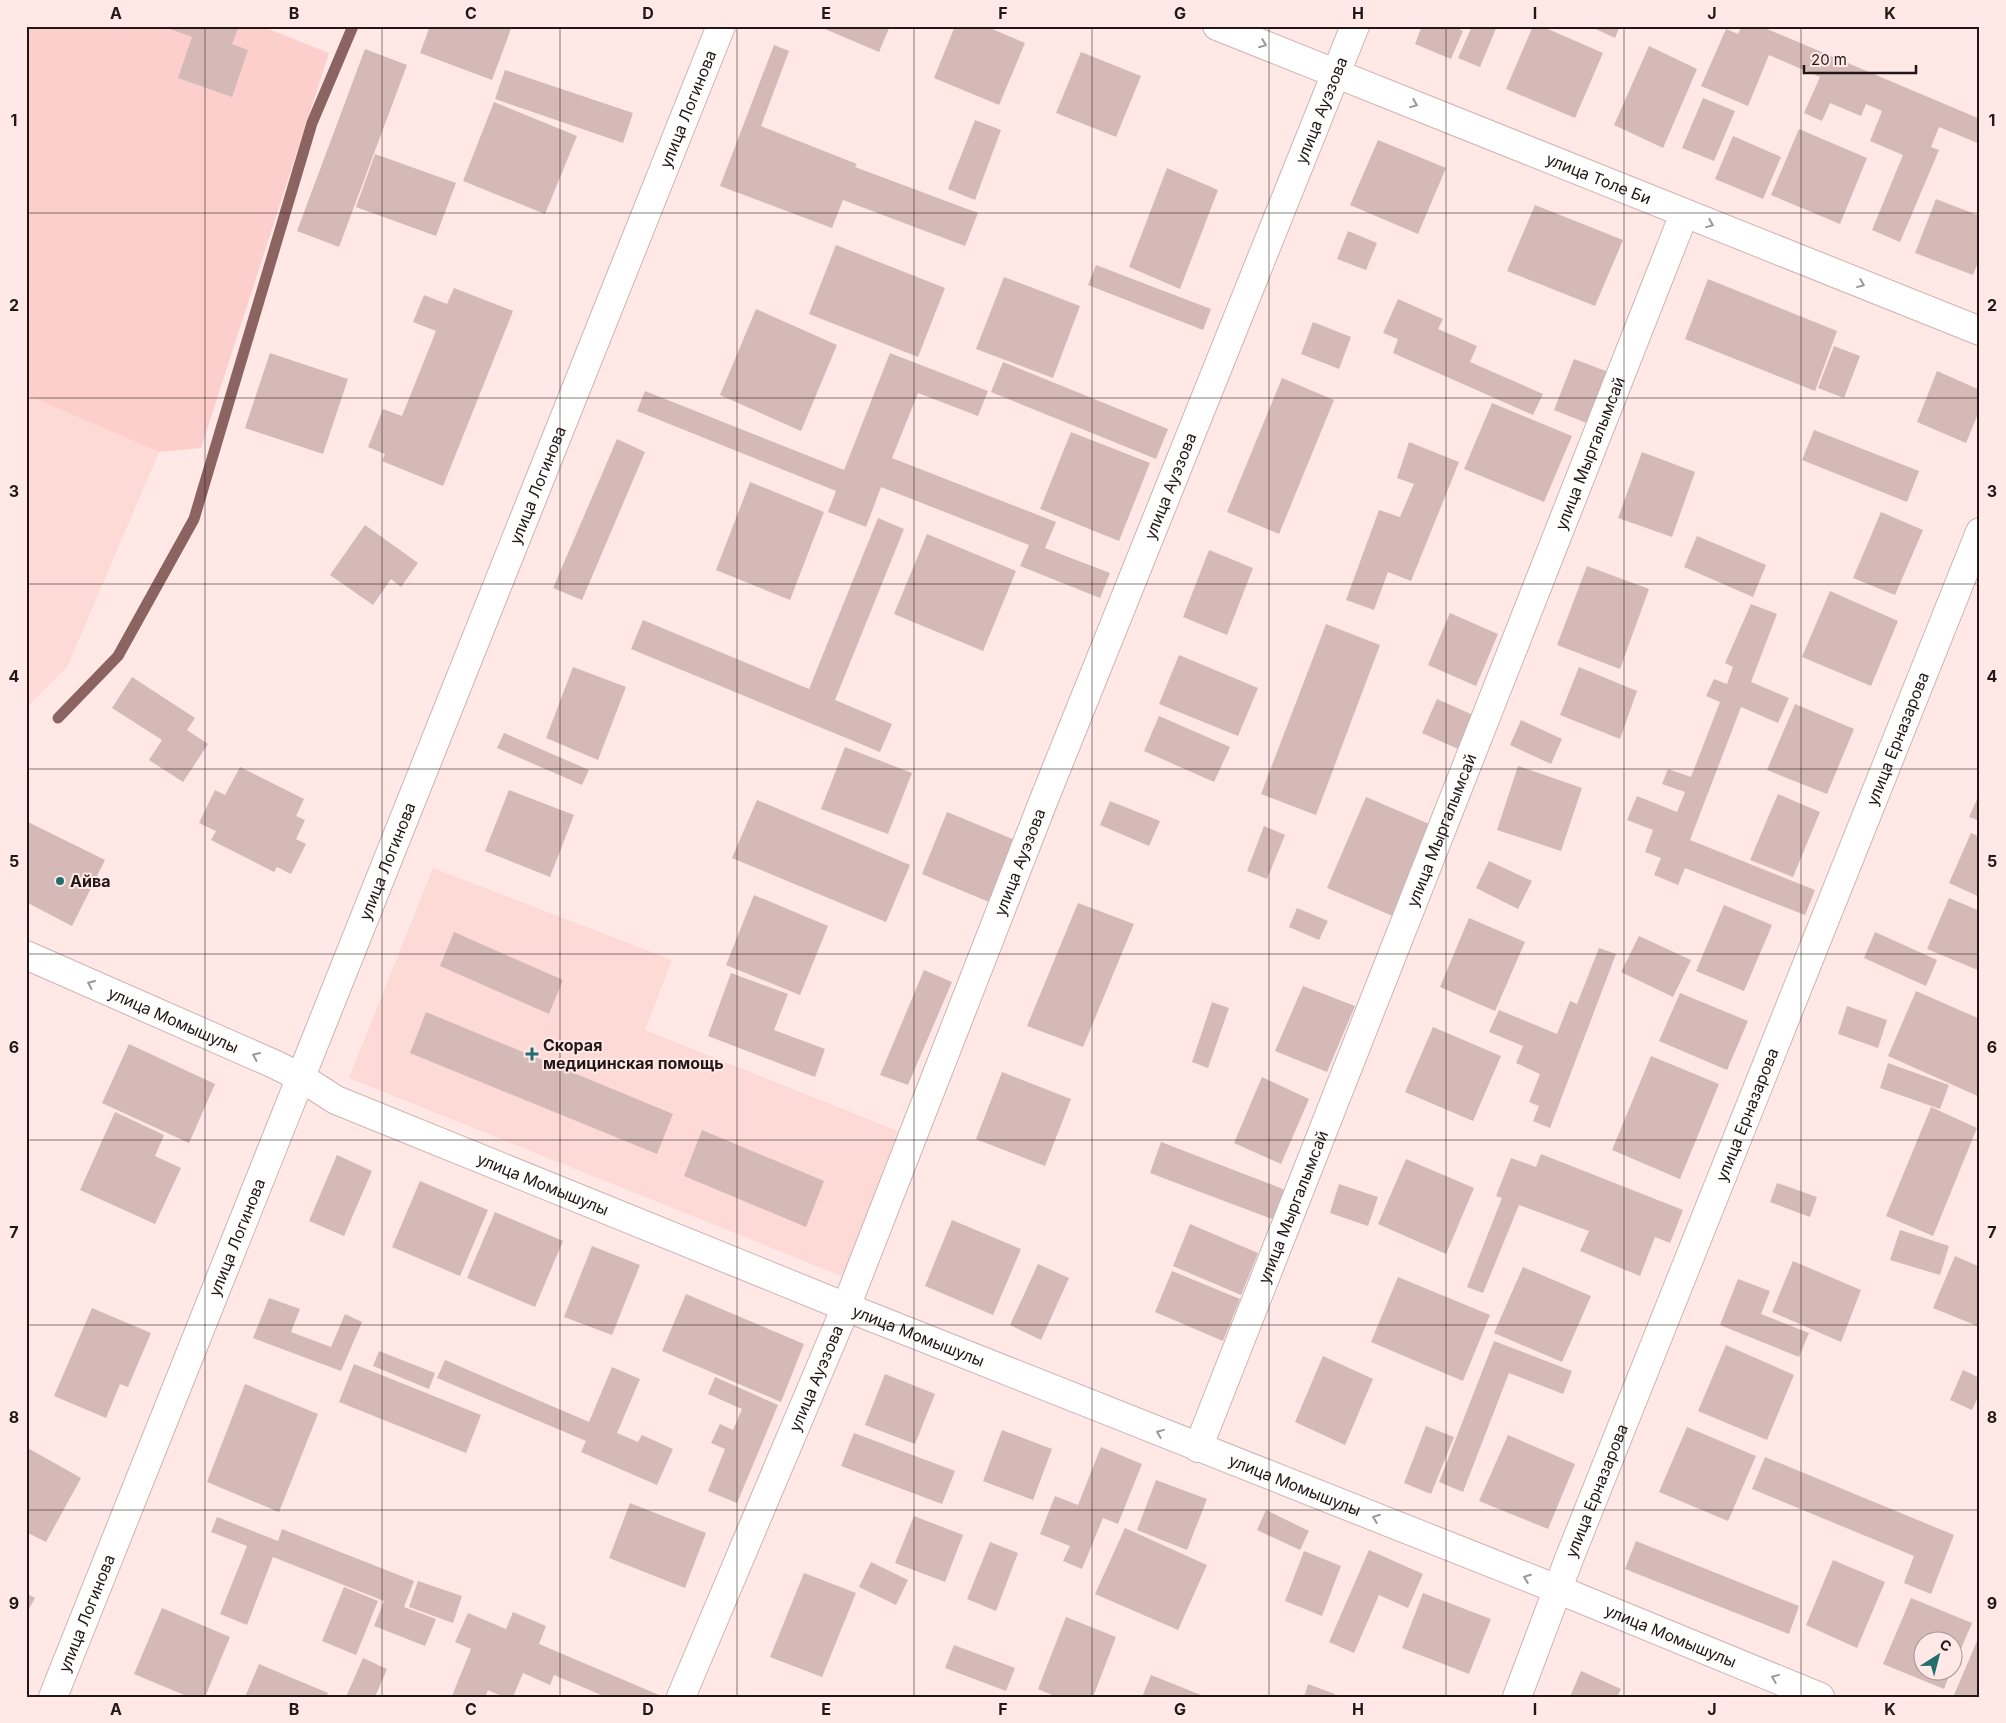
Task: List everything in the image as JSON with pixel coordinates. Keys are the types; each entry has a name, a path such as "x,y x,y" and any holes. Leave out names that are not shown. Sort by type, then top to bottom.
{"street":[{"name":"улица Логинова","path":"54,1697 721,26"},
{"name":"улица Толе Би","path":"1217,26 1980,331"},
{"name":"улица Ауэзова","path":"681,1697 846,1307 1047,793 1355,26"},
{"name":"улица Мыргалымсай","path":"1198,1448 1684,214"},
{"name":"улица Ерназарова","path":"1517,1697 1557,1589 1980,532"},
{"name":"улица Момышулы","path":"26,955 300,1077 336,1100 1198,1448 1557,1589 1820,1697"}],"shaded area":[{"path":"26,26 261,26 329,53 201,448 159,452 26,395"},
{"path":"26,395 159,452 67,667 26,708"},
{"name":"Скорая медицинская помощь","path":"433,868 672,960 645,1030 898,1131 844,1277 349,1078"}],"building":[{"path":"162,26 239,26 232,44 248,50 232,97 178,78 192,37"},
{"path":"430,26 512,26 492,80 420,53"},
{"path":"818,26 890,26 879,52"},
{"path":"955,26 985,26 1025,43 999,105 934,78"},
{"path":"1422,26 1453,26 1463,31 1451,59 1415,44"},
{"path":"1472,26 1497,26 1480,67 1458,58"},
{"path":"1533,26 1541,26 1603,53 1575,118 1506,89"},
{"path":"1589,26 1620,26 1615,38"},
{"path":"1742,26 1760,26 1980,119 1980,144 1939,127 1931,147 1939,150 1900,242 1872,230 1903,155 1870,141 1882,111 1866,104 1861,116 1830,103 1822,121 1804,113 1820,77 1769,55 1748,106 1701,86 1726,29 1738,34"},
{"path":"774,45 789,51 761,126 857,164 855,167 978,213 965,246 843,200 832,228 720,186"},
{"path":"1649,46 1697,69 1663,148 1614,125"},
{"path":"365,49 407,65 339,247 297,231"},
{"path":"1081,52 1141,76 1116,137 1056,113"},
{"path":"505,70 633,113 623,143 495,99"},
{"path":"1703,98 1735,111 1714,161 1682,148"},
{"path":"494,102 577,136 545,214 463,181"},
{"path":"975,120 1001,130 975,200 948,189"},
{"path":"1799,129 1867,158 1840,224 1771,195"},
{"path":"1733,136 1781,157 1763,199 1715,179"},
{"path":"1378,140 1446,168 1418,234 1350,205"},
{"path":"375,154 456,183 436,236 356,207"},
{"path":"1167,168 1218,190 1180,289 1129,267"},
{"path":"1936,199 1980,216 1980,257 1973,275 1915,253"},
{"path":"1535,205 1623,240 1595,306 1507,271"},
{"path":"1348,231 1377,243 1366,270 1337,259"},
{"path":"836,245 945,288 918,357 809,314"},
{"path":"1096,265 1211,309 1203,330 1088,285"},
{"path":"1004,277 1080,306 1053,378 976,349"},
{"path":"1708,279 1837,331 1815,391 1685,339"},
{"path":"454,288 513,311 443,486 382,461 385,454 368,447 383,409 402,416 436,331 413,322 424,295 447,304"},
{"path":"1398,299 1443,319 1438,329 1477,346 1470,362 1543,394 1533,415 1393,353 1398,339 1383,333"},
{"path":"756,309 837,345 801,431 720,395"},
{"path":"1313,322 1351,337 1339,369 1301,354"},
{"path":"1834,346 1860,356 1844,398 1818,388"},
{"path":"270,353 348,379 323,454 245,428"},
{"path":"890,353 988,391 978,416 918,393 892,458 1056,522 1045,548 1110,573 1100,598 1020,566 1029,545 881,487 866,527 828,512 836,491 637,411 645,391 844,470"},
{"path":"1574,359 1619,376 1599,428 1554,410"},
{"path":"1003,362 1168,429 1156,459 991,392"},
{"path":"1937,371 1980,390 1980,409 1966,443 1917,422"},
{"path":"1282,378 1334,400 1279,534 1227,512"},
{"path":"1492,403 1572,436 1544,502 1464,469"},
{"path":"1814,430 1919,471 1907,502 1802,460"},
{"path":"1071,432 1150,463 1119,541 1040,509"},
{"path":"617,439 645,452 582,600 553,588"},
{"path":"1409,442 1459,462 1411,581 1388,572 1374,610 1346,600 1379,510 1400,517 1414,484 1397,478"},
{"path":"1642,452 1695,472 1672,537 1618,518"},
{"path":"750,482 824,512 790,600 716,570"},
{"path":"1881,512 1923,530 1895,595 1853,578"},
{"path":"878,518 904,529 835,700 892,724 880,752 631,649 643,620 809,689"},
{"path":"365,525 418,563 401,587 391,579 373,605 330,575"},
{"path":"927,534 1016,571 983,651 894,614"},
{"path":"1697,536 1766,565 1753,597 1684,567"},
{"path":"1209,550 1253,568 1227,635 1183,617"},
{"path":"1587,566 1649,589 1620,669 1557,645"},
{"path":"1830,591 1898,621 1871,686 1802,657"},
{"path":"1751,604 1777,614 1751,682 1789,698 1778,723 1741,707 1690,840 1815,890 1805,915 1685,868 1678,885 1654,875 1661,858 1645,852 1653,830 1627,820 1637,796 1677,812 1685,792 1662,784 1668,769 1691,777 1720,702 1706,696 1714,679 1727,684 1733,667 1725,663"},
{"path":"1450,613 1498,634 1476,686 1428,665"},
{"path":"1326,624 1380,645 1316,815 1261,794"},
{"path":"1179,655 1258,688 1238,736 1159,704"},
{"path":"573,667 626,687 598,760 546,738"},
{"path":"1579,667 1637,691 1620,739 1560,715"},
{"path":"132,677 195,718 187,730 208,744 183,782 149,760 162,740 112,708"},
{"path":"1437,699 1480,718 1465,752 1422,733"},
{"path":"1795,704 1854,729 1827,794 1767,770"},
{"path":"1159,716 1230,747 1214,782 1144,751"},
{"path":"1521,720 1562,739 1551,764 1510,745"},
{"path":"504,733 589,770 582,785 497,748"},
{"path":"845,747 912,773 888,834 821,809"},
{"path":"1518,766 1582,788 1561,851 1497,830"},
{"path":"240,767 304,799 296,816 305,820 296,839 306,844 291,874 277,867 274,872 211,840 216,831 199,823 215,790 225,795"},
{"path":"509,790 574,815 550,877 485,851"},
{"path":"1980,793 1980,821 1969,817"},
{"path":"1778,794 1820,812 1793,877 1750,860"},
{"path":"1366,797 1434,826 1395,917 1327,888"},
{"path":"757,800 910,865 886,922 732,858"},
{"path":"1110,801 1160,821 1149,846 1100,825"},
{"path":"947,812 1015,840 989,902 922,874"},
{"name":"Айва","path":"26,821 105,860 72,926 26,902"},
{"path":"1264,826 1285,835 1267,879 1247,871"},
{"path":"1971,833 1980,837 1980,897 1949,883"},
{"path":"1489,861 1532,881 1518,909 1476,888"},
{"path":"754,895 828,926 800,995 726,965"},
{"path":"1949,898 1980,911 1980,971 1927,949"},
{"path":"1078,903 1134,924 1083,1047 1027,1026"},
{"path":"1724,905 1772,925 1744,991 1696,971"},
{"path":"1297,908 1328,921 1319,940 1289,927"},
{"path":"1469,918 1525,942 1495,1011 1440,987"},
{"path":"454,932 563,980 549,1014 440,966"},
{"path":"1875,932 1937,960 1926,986 1864,958"},
{"path":"1639,936 1691,960 1673,997 1621,972"},
{"path":"1599,948 1616,954 1550,1128 1533,1121 1539,1106 1529,1102 1540,1074 1516,1063 1523,1046 1489,1032 1499,1010 1557,1034 1570,1001 1577,1004"},
{"path":"924,970 952,982 908,1085 880,1075"},
{"path":"731,973 788,994 774,1030 825,1049 815,1077 708,1036"},
{"path":"1303,986 1355,1006 1327,1072 1275,1051"},
{"path":"1916,991 1980,1019 1980,1097 1888,1056"},
{"path":"1680,993 1748,1021 1727,1070 1659,1041"},
{"path":"1212,1002 1229,1008 1208,1068 1192,1062"},
{"path":"1847,1006 1887,1020 1878,1048 1838,1034"},
{"path":"426,1012 673,1114 657,1154 410,1053"},
{"path":"1433,1027 1501,1056 1473,1121 1405,1092"},
{"path":"129,1044 215,1084 189,1143 102,1103"},
{"path":"1651,1056 1719,1084 1680,1179 1612,1150"},
{"path":"1888,1063 1949,1085 1940,1109 1880,1088"},
{"path":"1002,1072 1071,1099 1045,1166 976,1139"},
{"path":"1262,1077 1309,1099 1281,1164 1234,1143"},
{"path":"1931,1107 1977,1128 1933,1236 1886,1216"},
{"path":"115,1112 164,1135 155,1156 181,1168 155,1224 80,1190"},
{"path":"702,1130 824,1181 806,1227 684,1176"},
{"path":"1161,1142 1296,1194 1285,1224 1150,1173"},
{"path":"1541,1154 1683,1210 1670,1243 1655,1237 1640,1276 1580,1251 1589,1231 1519,1205 1483,1293 1467,1287 1502,1198 1496,1196 1511,1158 1536,1167"},
{"path":"337,1155 372,1171 344,1236 309,1221"},
{"path":"1406,1159 1474,1188 1446,1254 1378,1224"},
{"path":"420,1181 488,1210 460,1276 392,1247"},
{"path":"1777,1183 1817,1197 1810,1217 1770,1202"},
{"path":"1339,1184 1378,1197 1368,1226 1330,1213"},
{"path":"495,1212 563,1241 535,1307 467,1278"},
{"path":"952,1220 1021,1249 993,1315 925,1286"},
{"path":"1190,1224 1258,1253 1241,1295 1173,1266"},
{"path":"1900,1230 1949,1246 1940,1275 1890,1260"},
{"path":"592,1246 640,1265 612,1335 564,1317"},
{"path":"1955,1256 1980,1267 1980,1327 1933,1308"},
{"path":"1793,1261 1861,1290 1841,1342 1772,1312"},
{"path":"1038,1264 1069,1278 1041,1340 1010,1325"},
{"path":"1523,1267 1591,1296 1562,1362 1494,1333"},
{"path":"1172,1271 1240,1299 1223,1341 1155,1312"},
{"path":"1398,1277 1490,1315 1463,1381 1371,1342"},
{"path":"1738,1279 1770,1291 1761,1314 1809,1333 1799,1357 1720,1325"},
{"path":"686,1294 804,1344 781,1402 662,1351"},
{"path":"269,1298 300,1309 291,1332 331,1347 345,1314 362,1322 341,1371 253,1338"},
{"path":"92,1308 151,1333 128,1387 120,1384 106,1418 54,1396"},
{"path":"1494,1341 1572,1371 1563,1394 1509,1373 1463,1492 1439,1482"},
{"path":"1726,1345 1794,1375 1767,1440 1698,1411"},
{"path":"379,1351 435,1373 429,1389 373,1366"},
{"path":"1323,1356 1373,1379 1345,1445 1295,1422"},
{"path":"445,1360 589,1422 612,1367 640,1379 617,1433 638,1442 642,1435 673,1449 657,1485 581,1452 586,1441 437,1378"},
{"path":"354,1364 481,1415 466,1453 339,1402"},
{"path":"1963,1370 1980,1378 1980,1393 1972,1410 1950,1400"},
{"path":"885,1374 935,1394 915,1444 865,1425"},
{"path":"715,1377 778,1405 737,1503 708,1491 725,1449 711,1443 720,1424 733,1430 742,1409 708,1394"},
{"path":"245,1384 318,1414 279,1512 207,1482"},
{"path":"1426,1426 1454,1437 1431,1494 1404,1483"},
{"path":"1687,1427 1756,1456 1728,1521 1659,1492"},
{"path":"1002,1430 1052,1449 1033,1500 983,1481"},
{"path":"854,1433 955,1471 942,1504 841,1466"},
{"path":"1508,1435 1575,1464 1548,1529 1479,1501"},
{"path":"26,1447 81,1478 46,1542 26,1532"},
{"path":"1101,1447 1142,1464 1118,1524 1103,1518 1082,1569 1063,1561 1070,1546 1040,1534 1055,1496 1078,1505"},
{"path":"1765,1457 1954,1535 1931,1594 1904,1583 1914,1556 1752,1489"},
{"path":"1156,1480 1207,1499 1187,1550 1137,1530"},
{"path":"630,1503 706,1533 685,1588 609,1558"},
{"path":"1266,1510 1309,1531 1300,1550 1257,1530"},
{"path":"914,1516 963,1535 945,1582 895,1563"},
{"path":"217,1517 278,1541 282,1529 414,1581 404,1607 436,1619 425,1646 374,1626 384,1601 273,1557 247,1625 220,1614 247,1546 211,1532"},
{"path":"1125,1528 1207,1565 1178,1630 1095,1594"},
{"path":"1636,1541 1799,1606 1789,1634 1625,1569"},
{"path":"990,1542 1018,1553 996,1611 967,1599"},
{"path":"1369,1550 1423,1574 1408,1608 1379,1595 1354,1653 1329,1642"},
{"path":"1304,1551 1341,1566 1322,1616 1285,1601"},
{"path":"1833,1560 1885,1582 1857,1648 1806,1625"},
{"path":"871,1562 908,1580 896,1605 859,1587"},
{"path":"804,1573 856,1593 822,1677 770,1657"},
{"path":"418,1581 462,1596 453,1623 409,1607"},
{"path":"344,1587 378,1601 356,1655 322,1641"},
{"path":"26,1593 35,1598 26,1614"},
{"path":"1423,1593 1491,1619 1469,1674 1402,1648"},
{"path":"1911,1598 1972,1623 1964,1642 1964,1630 1914,1630 1914,1677 1883,1664"},
{"path":"162,1608 230,1637 205,1697 189,1697 134,1674"},
{"path":"513,1612 546,1626 539,1644 659,1695 658,1697 606,1697 554,1675 550,1685 523,1673 513,1697 504,1697 488,1690 485,1697 452,1696 471,1649 455,1642 468,1613 506,1629"},
{"path":"1066,1617 1116,1637 1093,1697 1057,1697 1038,1689"},
{"path":"1980,1634 1980,1697 1959,1697 1954,1695 1960,1680 1964,1680 1964,1672"},
{"path":"954,1645 1015,1668 1006,1691 945,1668"},
{"path":"363,1658 387,1669 375,1697 346,1697"},
{"path":"259,1664 328,1693 326,1697 245,1697"},
{"path":"1581,1671 1621,1689 1617,1697 1570,1697"},
{"path":"1151,1675 1201,1695 1200,1697 1142,1697"},
{"path":"1922,1680 1947,1680 1944,1689"},
{"path":"1308,1684 1335,1694 1334,1697 1304,1697"}],"waterway":[{"path":"58,718 118,656 194,519 312,123 353,26"}],"place":[{"name":"Айва","path":"60,881"},
{"name":"Скорая медицинская помощь","path":"532,1054"}]}
